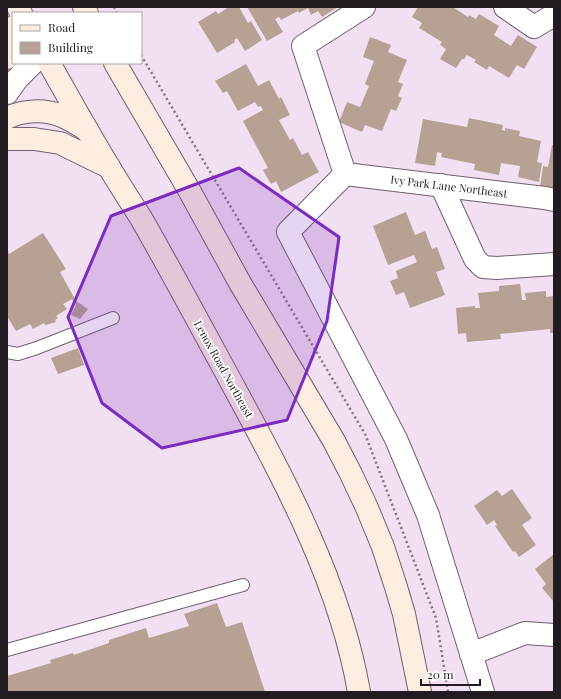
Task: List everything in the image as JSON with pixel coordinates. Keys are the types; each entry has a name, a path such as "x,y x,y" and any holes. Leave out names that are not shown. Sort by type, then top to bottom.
{"main road":[{"path":"7,58 12,32"},
{"name":"Lenox Road Northeast","path":"50,64 109,168 140,218 189,306 269,452 299,512 326,575 339,613 351,651 359,692"},
{"path":"116,64 189,190 240,283 334,441 364,501 383,547 404,614 420,692"},
{"path":"7,118 14,114 34,110 61,116 87,130"},
{"path":"7,139 60,143 109,168"}],"street":[{"path":"364,7 303,46 345,174 288,232 399,446 428,515 483,692"},
{"path":"505,7 534,27 554,15"},
{"path":"7,93 17,79 32,64"},
{"name":"Ivy Park Lane Northeast","path":"345,174 554,200"},
{"path":"441,185 475,259 483,267 497,268 554,264"},
{"path":"472,654 525,633 554,635"}],"lane":[{"path":"7,352 18,354 37,348 113,318"},
{"path":"7,650 243,585"}],"highlighted area":[{"path":"239,168 339,237 327,321 287,420 162,448 102,403 68,317 111,216"}],"building":[{"path":"229,7 239,7 248,23 251,21 262,40 245,51 237,38 234,40 235,42 217,53 198,22 216,11 218,14"},
{"path":"247,7 338,7 322,17 318,11 311,15 308,8 299,13 298,11 281,20 279,17 275,19 283,32 267,41"},
{"path":"418,7 455,7 454,8 468,17 469,15 476,19 479,14 499,26 494,35 511,46 518,35 537,47 524,69 517,65 509,78 489,66 487,70 474,62 476,60 467,55 464,59 462,59 456,68 440,59 446,49 440,45 442,42 419,28 422,23 412,17"},
{"path":"370,37 391,45 388,52 407,60 398,82 403,84 398,96 402,98 396,111 391,109 382,131 365,125 362,132 339,122 347,102 360,107 369,86 365,84 374,61 363,57"},
{"path":"246,64 258,86 269,80 279,99 281,97 290,115 279,120 290,140 293,138 302,155 308,152 319,172 281,192 276,181 271,184 263,170 268,168 243,121 263,110 261,106 258,107 255,102 238,111 227,91 223,93 215,81"},
{"path":"469,118 503,125 502,130 505,131 505,128 520,131 519,136 541,141 537,162 542,163 539,182 518,177 520,166 501,163 499,175 474,170 475,164 441,157 442,153 437,152 435,166 415,163 423,119 467,127"},
{"path":"552,145 554,145 554,190 540,187 543,166 548,167"},
{"path":"406,212 415,235 425,231 432,249 437,247 445,269 436,272 445,295 410,308 404,292 396,295 390,281 398,278 396,271 417,262 414,255 388,265 373,226"},
{"path":"43,233 66,269 60,272 76,301 88,309 80,319 71,315 76,305 72,299 63,304 67,309 56,316 58,318 55,320 56,322 45,325 44,323 33,329 30,324 16,331 7,316 7,251 9,254"},
{"path":"520,284 522,300 526,300 525,293 546,291 546,297 554,296 554,333 550,333 550,329 500,334 501,339 467,342 466,333 458,334 456,308 475,306 475,308 480,308 478,293 499,291 499,286"},
{"path":"78,348 84,365 58,374 51,358"},
{"path":"512,489 532,518 522,525 536,545 519,557 515,551 513,552 495,526 497,525 494,520 487,525 474,506 497,490 502,496"},
{"path":"554,554 554,602 542,588 546,584 535,569"},
{"path":"217,603 226,627 242,622 265,692 7,692 7,676 51,663 50,660 73,653 74,655 109,643 109,640 146,628 149,638 189,626 184,614"}]}
